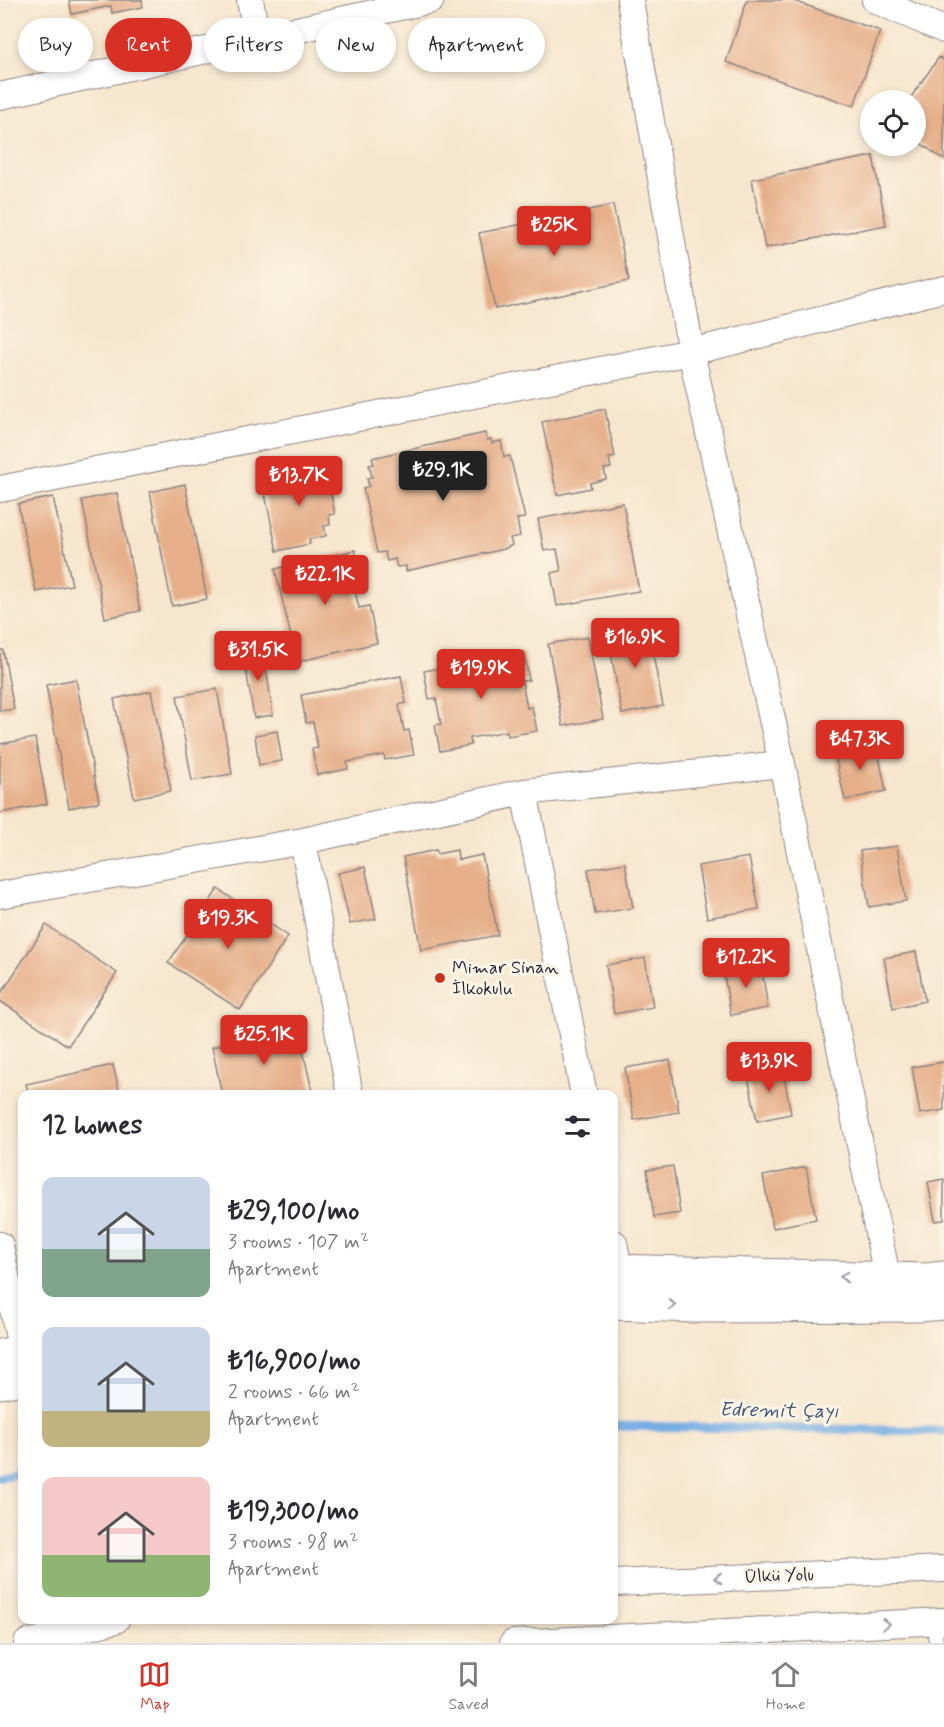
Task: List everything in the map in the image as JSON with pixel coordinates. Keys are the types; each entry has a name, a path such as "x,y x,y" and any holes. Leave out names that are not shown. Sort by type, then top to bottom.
{"street":[{"path":"250,0 253,18"},
{"path":"304,28 431,0"},
{"path":"630,0 691,352 782,764 890,1292"},
{"path":"875,0 944,30"},
{"path":"0,96 204,51"},
{"path":"0,489 691,352 944,289"},
{"path":"0,895 303,841 524,792 782,764"},
{"path":"524,792 583,1090"},
{"path":"303,841 349,1090"},
{"path":"0,1245 18,1333"},
{"path":"618,1262 890,1292 944,1303"},
{"path":"618,1287 620,1304 693,1306 890,1292 926,1280 944,1278"},
{"path":"0,1356 18,1353"},
{"path":"0,1382 18,1379"},
{"name":"Ülkü Yolu","path":"618,1583 944,1569"},
{"path":"27,1643 101,1624"},
{"path":"523,1643 938,1628"}],"building":[{"path":"69,0 142,0 143,7 112,13 111,6 72,14"},
{"path":"747,0 791,0 880,31 854,106 726,62"},
{"path":"939,57 944,60 944,160 926,147 926,90 916,90"},
{"path":"873,156 886,225 765,248 752,179"},
{"path":"613,205 629,281 495,309 479,233"},
{"path":"605,409 615,457 609,458 611,468 604,469 606,479 590,483 591,488 557,495 542,422"},
{"path":"485,433 487,440 491,439 492,443 501,441 504,457 510,456 525,518 517,519 520,536 510,538 512,545 504,549 406,571 406,566 397,567 395,559 387,561 385,552 377,553 363,488 369,486 367,478 372,477 369,465 374,464 372,458"},
{"path":"325,466 335,514 329,515 330,525 324,526 326,536 309,539 310,544 277,551 262,480"},
{"path":"185,484 207,599 172,606 150,492"},
{"path":"117,493 140,611 105,618 82,500"},
{"path":"53,497 72,585 36,592 18,504"},
{"path":"623,503 639,591 557,606 551,573 561,571 557,549 544,551 538,519"},
{"path":"355,550 364,585 354,587 359,608 369,606 377,643 297,662 275,569"},
{"path":"647,624 663,706 622,714 607,631"},
{"path":"588,637 603,719 563,726 548,644"},
{"path":"263,647 273,715 254,718 243,650"},
{"path":"0,650 3,650 14,709 0,711"},
{"path":"524,652 529,680 522,681 527,708 532,707 537,731 508,736 507,731 470,738 471,745 440,751 435,725 441,724 436,698 429,699 424,671"},
{"path":"401,676 406,703 399,705 404,731 409,730 414,755 385,760 384,755 347,762 348,769 317,775 312,749 318,748 313,722 306,723 301,695"},
{"path":"76,679 99,802 69,808 46,685"},
{"path":"217,689 232,774 192,781 177,696"},
{"path":"151,691 171,791 134,798 114,699"},
{"path":"277,731 282,761 259,765 255,735"},
{"path":"35,738 47,804 0,813 0,744"},
{"path":"876,742 886,791 845,800 834,751"},
{"path":"897,846 906,901 869,907 860,851"},
{"path":"436,850 437,854 457,850 458,860 482,855 498,935 421,950 403,857"},
{"path":"749,857 759,909 707,918 698,866"},
{"path":"625,863 633,908 595,914 588,869"},
{"path":"365,867 376,919 350,924 338,873"},
{"path":"218,889 288,936 240,1010 168,963"},
{"path":"46,925 117,973 68,1046 0,1001 0,995"},
{"path":"916,952 925,1001 893,1008 884,958"},
{"path":"645,958 653,1007 614,1014 606,965"},
{"path":"761,964 768,1008 731,1015 723,970"},
{"path":"298,1028 312,1090 221,1090 212,1047"},
{"path":"670,1060 679,1112 634,1120 625,1068"},
{"path":"944,1062 944,1110 920,1114 912,1067"},
{"path":"113,1065 119,1090 28,1090 26,1084"},
{"path":"782,1065 791,1114 757,1121 747,1072"},
{"path":"673,1166 680,1213 654,1217 647,1170"},
{"path":"806,1167 816,1219 773,1228 763,1176"},
{"path":"944,1179 944,1220 935,1221 928,1182"}],"waterway":[{"name":"Edremit Çayı","path":"618,1426 944,1431"},
{"name":"Edremit Çayı","path":"0,1477 18,1473"}],"place":[{"name":"Mimar Sinan İlkokulu","path":"440,978"}]}
